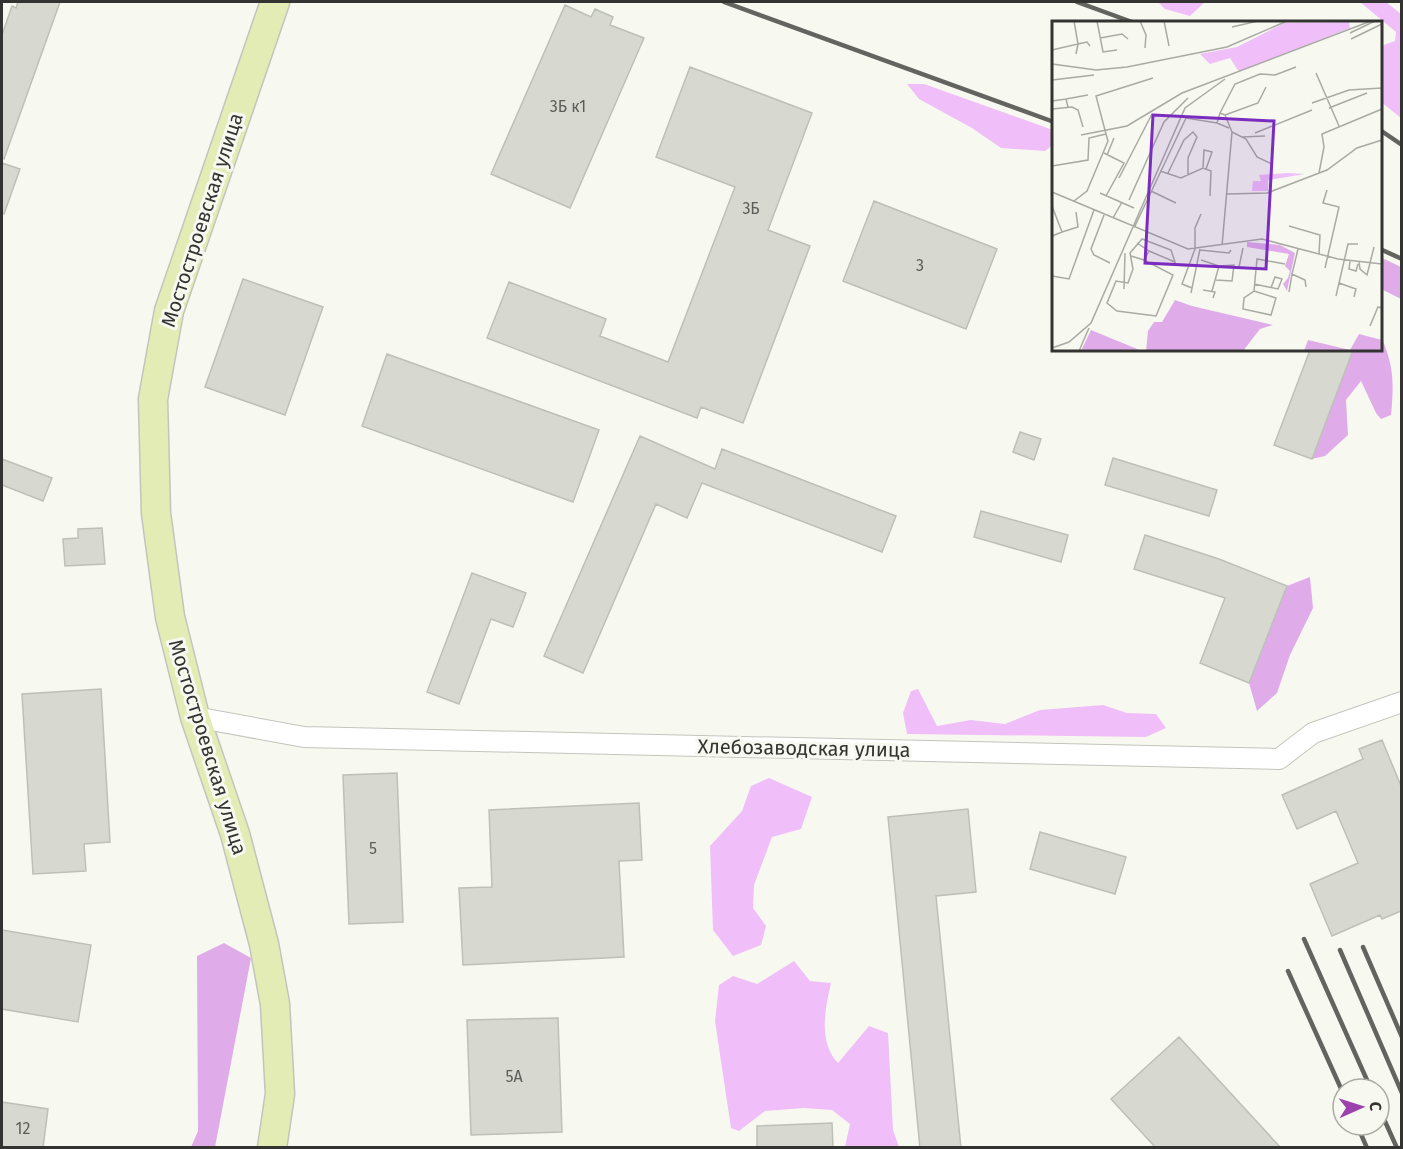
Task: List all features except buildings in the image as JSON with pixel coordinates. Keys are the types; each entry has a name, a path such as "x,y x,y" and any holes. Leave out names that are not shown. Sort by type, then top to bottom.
{"main road":[{"name":"Мостостроевская улица","path":"272,1148 280,1095 275,1004 264,944 235,834 195,717 170,617 156,513 153,399 169,310 275,2"}],"street":[{"name":"Хлебозаводская улица","path":"195,717 304,737 1279,759 1313,733 1401,702"}],"shaded area":[{"path":"1158,2 1205,2 1190,16 1165,9"},
{"path":"1360,2 1386,2 1401,14 1401,118 1382,103 1382,46 1395,41 1396,32"},
{"path":"907,84 924,84 1052,130 1052,146 1045,151 1001,148 972,128 919,99"},
{"path":"1382,258 1401,267 1401,299 1382,290"},
{"path":"1382,339 1392,375 1391,415 1381,419 1361,381 1346,400 1348,435 1325,456 1312,459 1353,351 1382,351"},
{"path":"1310,577 1313,608 1290,655 1277,693 1257,711 1249,683 1287,586"},
{"path":"918,689 937,726 971,720 1005,724 1040,710 1103,705 1127,713 1156,714 1166,728 1146,737 907,734 903,713 911,691"},
{"path":"769,778 812,797 801,829 772,837 754,885 753,908 766,926 761,945 733,956 713,930 710,846 742,811 751,786"},
{"path":"224,943 251,958 215,1147 191,1147 198,1131 197,956"},
{"path":"794,961 810,981 831,983 825,1014 825,1035 832,1055 838,1063 869,1026 888,1033 893,1130 899,1147 845,1147 850,1124 832,1110 804,1108 765,1111 739,1131 731,1128 715,1021 719,985 733,976 757,984"}],"railway":[{"path":"724,2 1052,121"},
{"path":"1077,2 1129,21"},
{"path":"1382,131 1402,145"},
{"path":"1382,250 1402,259"},
{"path":"1304,939 1366,1077"},
{"path":"1363,947 1402,1037"},
{"path":"1340,950 1402,1093"},
{"path":"1288,971 1336,1077"},
{"path":"1391,1135 1397,1148"},
{"path":"1362,1137 1367,1148"}]}
